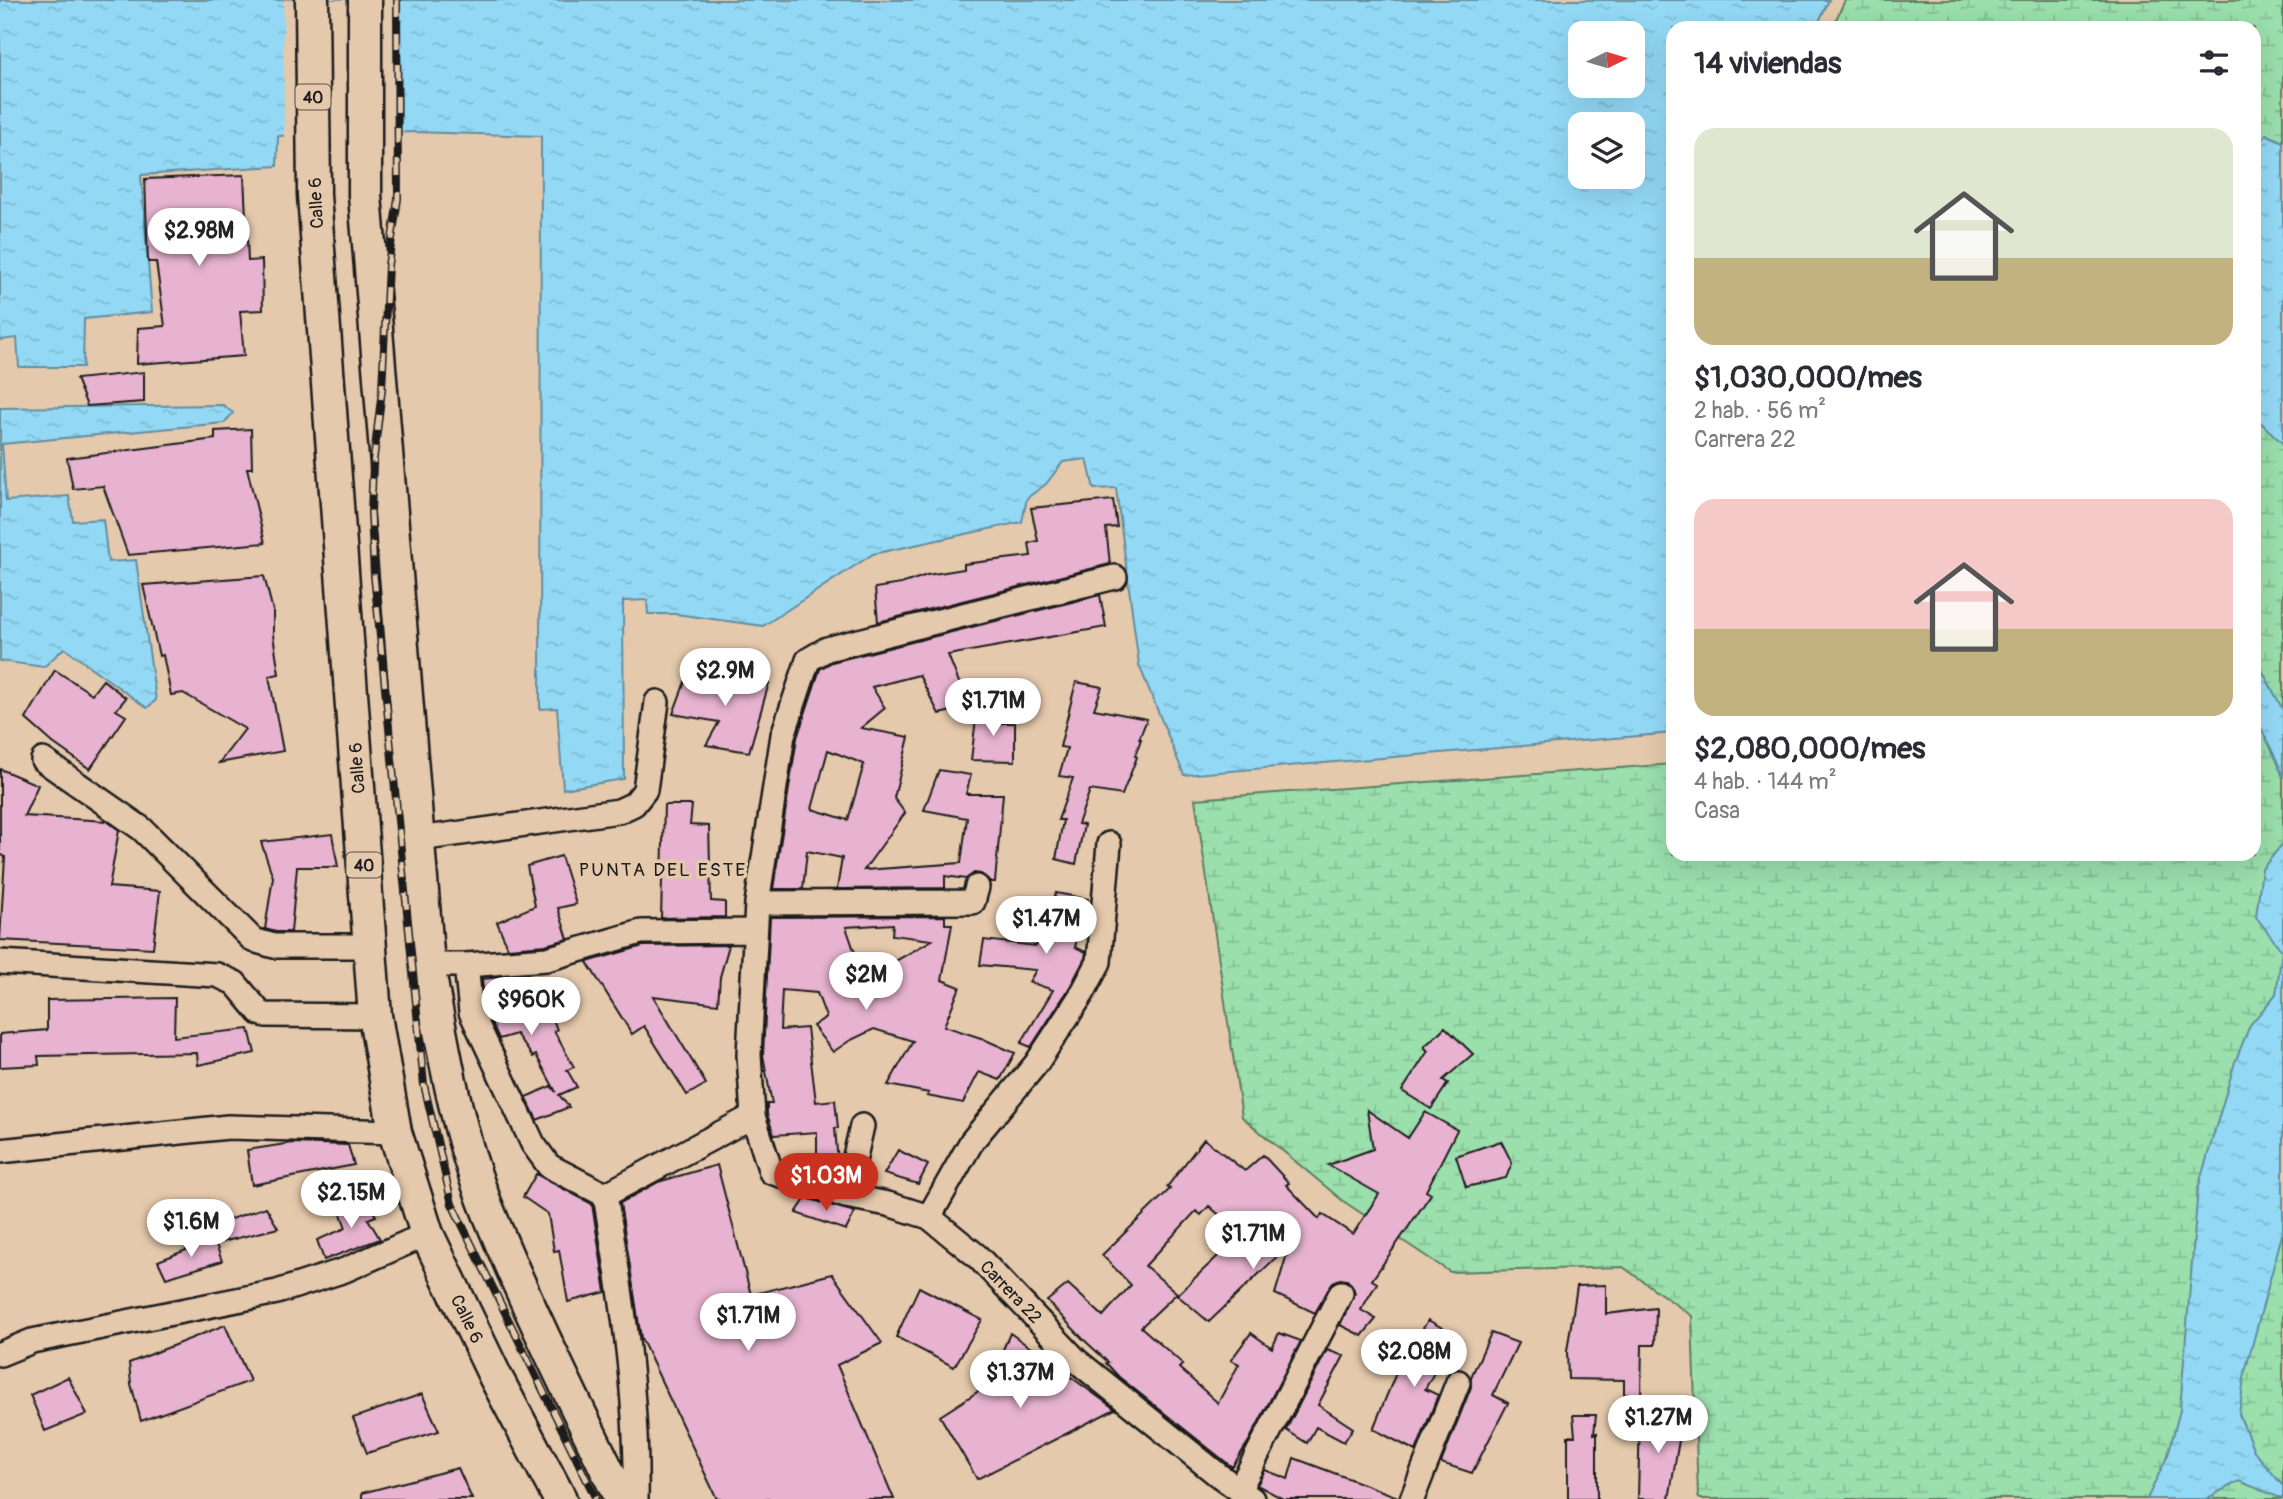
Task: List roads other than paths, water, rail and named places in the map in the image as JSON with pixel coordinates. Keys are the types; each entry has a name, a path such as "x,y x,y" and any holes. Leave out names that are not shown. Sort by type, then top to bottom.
{"highway":[{"name":"Calle 6","path":"312,0 314,195 374,1016 395,1132 427,1234 495,1376 560,1499"},
{"path":"365,0 365,195 428,965 450,1083 489,1212 621,1499"}],"street":[{"path":"605,1195 752,1116 749,1055 757,903 783,735 808,660 827,649 1115,577"},
{"path":"419,839 619,811 634,804 645,790 657,702"},
{"path":"43,760 142,829 254,940 274,946 370,946"},
{"path":"929,1217 972,1141 1036,1064 1082,994 1099,962 1109,844"},
{"path":"757,903 973,902 977,887"},
{"path":"428,965 547,959 640,932 755,931"},
{"path":"0,962 217,975 235,983 260,1013 266,1015 374,1016"},
{"path":"466,965 471,1012 533,1144 549,1166 605,1195"},
{"name":"Carrera 22","path":"752,1116 771,1172 846,1196 888,1204 929,1217 977,1256 1077,1361 1245,1494"},
{"path":"846,1196 862,1126"},
{"path":"0,1151 228,1127 395,1132"},
{"path":"605,1195 625,1315 637,1449 636,1499"},
{"path":"0,1354 32,1341 277,1292 345,1270 427,1234"},
{"path":"1245,1494 1342,1293"},
{"path":"1412,1499 1458,1382"}],"water":[{"path":"0,0 1829,0 1819,21 1666,21 1666,734 1184,775 1139,665 1116,488 1094,489 1087,459 1063,462 1046,484 1027,498 1022,522 873,554 763,626 676,614 648,614 647,600 623,601 624,779 563,789 557,708 540,709 541,136 413,132 278,136 277,166 141,175 152,312 84,319 83,367 19,367 17,338 0,340"},
{"path":"2266,134 2283,142 2283,444 2261,423 2261,142"},
{"path":"223,405 233,413 224,423 2,444 6,501 69,496 73,521 103,519 108,562 136,560 156,700 147,708 64,648 44,667 0,661 0,408"},
{"path":"2261,668 2283,710 2283,778 2261,728"},
{"path":"2283,843 2283,1231 2245,1372 2239,1414 2254,1451 2283,1486 2283,1499 2239,1481 2206,1499 2147,1499 2168,1455 2180,1410 2198,1188 2235,1062 2250,1025 2276,994 2282,951 2256,917 2262,869"}],"railway":[{"path":"397,0 398,199 388,265 382,390 373,465 371,512 374,575 424,1085 452,1204 596,1499"}],"district":[{"name":"PUNTA DEL ESTE","path":"663,869"}]}
